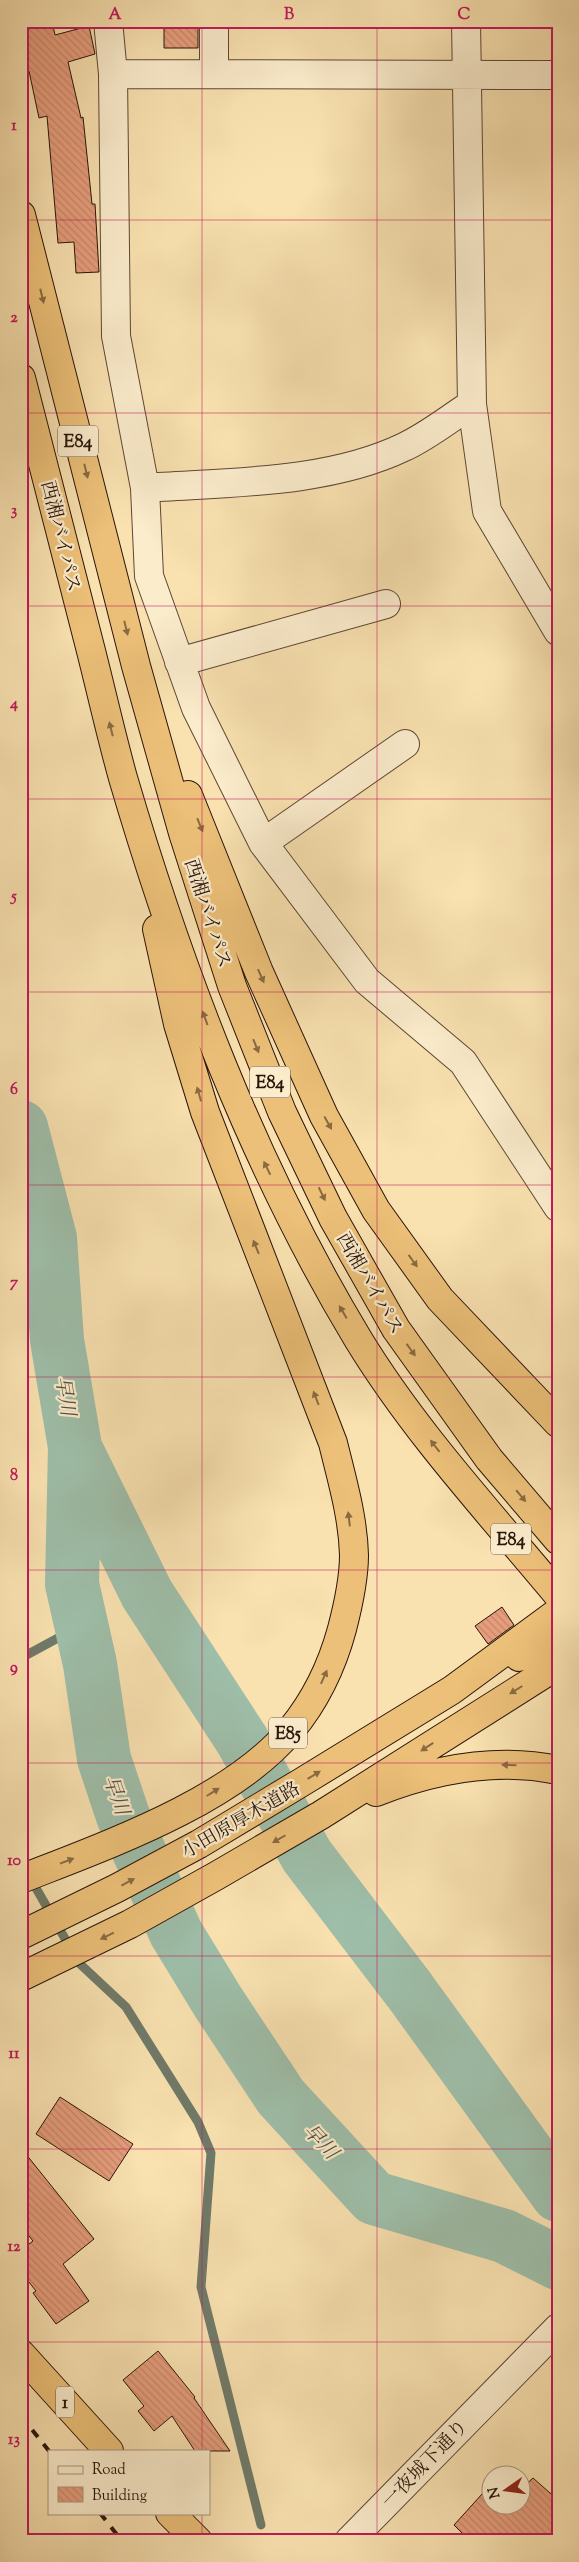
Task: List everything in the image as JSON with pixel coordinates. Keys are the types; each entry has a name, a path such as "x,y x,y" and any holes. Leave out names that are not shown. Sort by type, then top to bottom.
{"highway":[{"name":"西湘バイパス","path":"21,215 136,666 183,833 232,986 282,1112 333,1218 396,1329 489,1459 558,1540"},
{"name":"西湘バイパス","path":"21,378 123,777 169,922 212,1038 260,1154 308,1253 360,1342 409,1412 465,1484 558,1595"},
{"path":"136,666 259,972 324,1116 371,1201 440,1299 558,1423"},
{"name":"E85","path":"21,1878 169,1817 213,1792 255,1763 290,1731 316,1694 336,1651 349,1603 354,1555 347,1501 332,1444 204,1112 178,1024 123,777"},
{"path":"452,1690 558,1612"},
{"path":"452,1690 558,1638"},
{"path":"322,1815 558,1665"},
{"name":"小田原厚木道路","path":"21,1935 199,1844 452,1690"},
{"path":"322,1815 402,1782 445,1771 489,1764 536,1765 558,1770"},
{"name":"小田原厚木道路","path":"21,1977 130,1924 322,1815"},
{"name":"1","path":"21,2354 108,2450"},
{"path":"171,2514 198,2541"}],"street":[{"path":"108,21 113,74 116,336 145,488 149,576 196,708 263,843 367,981 463,1062 558,1207"},
{"path":"214,21 214,74"},
{"path":"466,21 472,404 487,511 558,631"},
{"path":"113,74 558,75"},
{"path":"145,488 297,476 359,463 404,447 472,404"},
{"path":"179,662 386,604"},
{"path":"263,843 405,744"},
{"name":"一夜城下通り","path":"349,2541 558,2328"}],"building":[{"path":"21,21 52,21 55,35 89,26 95,54 68,62 81,118 83,117 92,204 95,204 99,272 76,273 74,242 58,243 47,116 39,118 29,71 21,73"},
{"path":"164,21 198,21 198,48 164,48"},
{"path":"502,1607 514,1625 488,1644 475,1626"},
{"path":"60,2097 133,2144 109,2181 36,2134"},
{"path":"21,2148 94,2239 63,2264 89,2301 56,2324 33,2293 36,2291 21,2272 21,2250 33,2241 21,2226"},
{"path":"158,2351 195,2397 230,2451 194,2450 172,2416 154,2431 138,2411 144,2406 123,2380"},
{"path":"532,2479 558,2500 558,2541 470,2541 454,2525 482,2494 482,2514 532,2514"}],"waterway":[{"name":"早川","path":"21,1127 50,1238 57,1340 75,1447 72,1584 90,1664 104,1759 123,1816 176,1933 218,2002 281,2097 374,2198 504,2236 558,2263"},
{"path":"78,1454 147,1594 242,1740 307,1856 410,1991 558,2195"},
{"path":"21,1658 82,1625"},
{"path":"21,1862 79,1963 126,2007 198,2122 211,2153 201,2287 261,2525"}],"railway":[{"path":"21,2416 48,2450"},
{"path":"101,2514 122,2541"}]}
